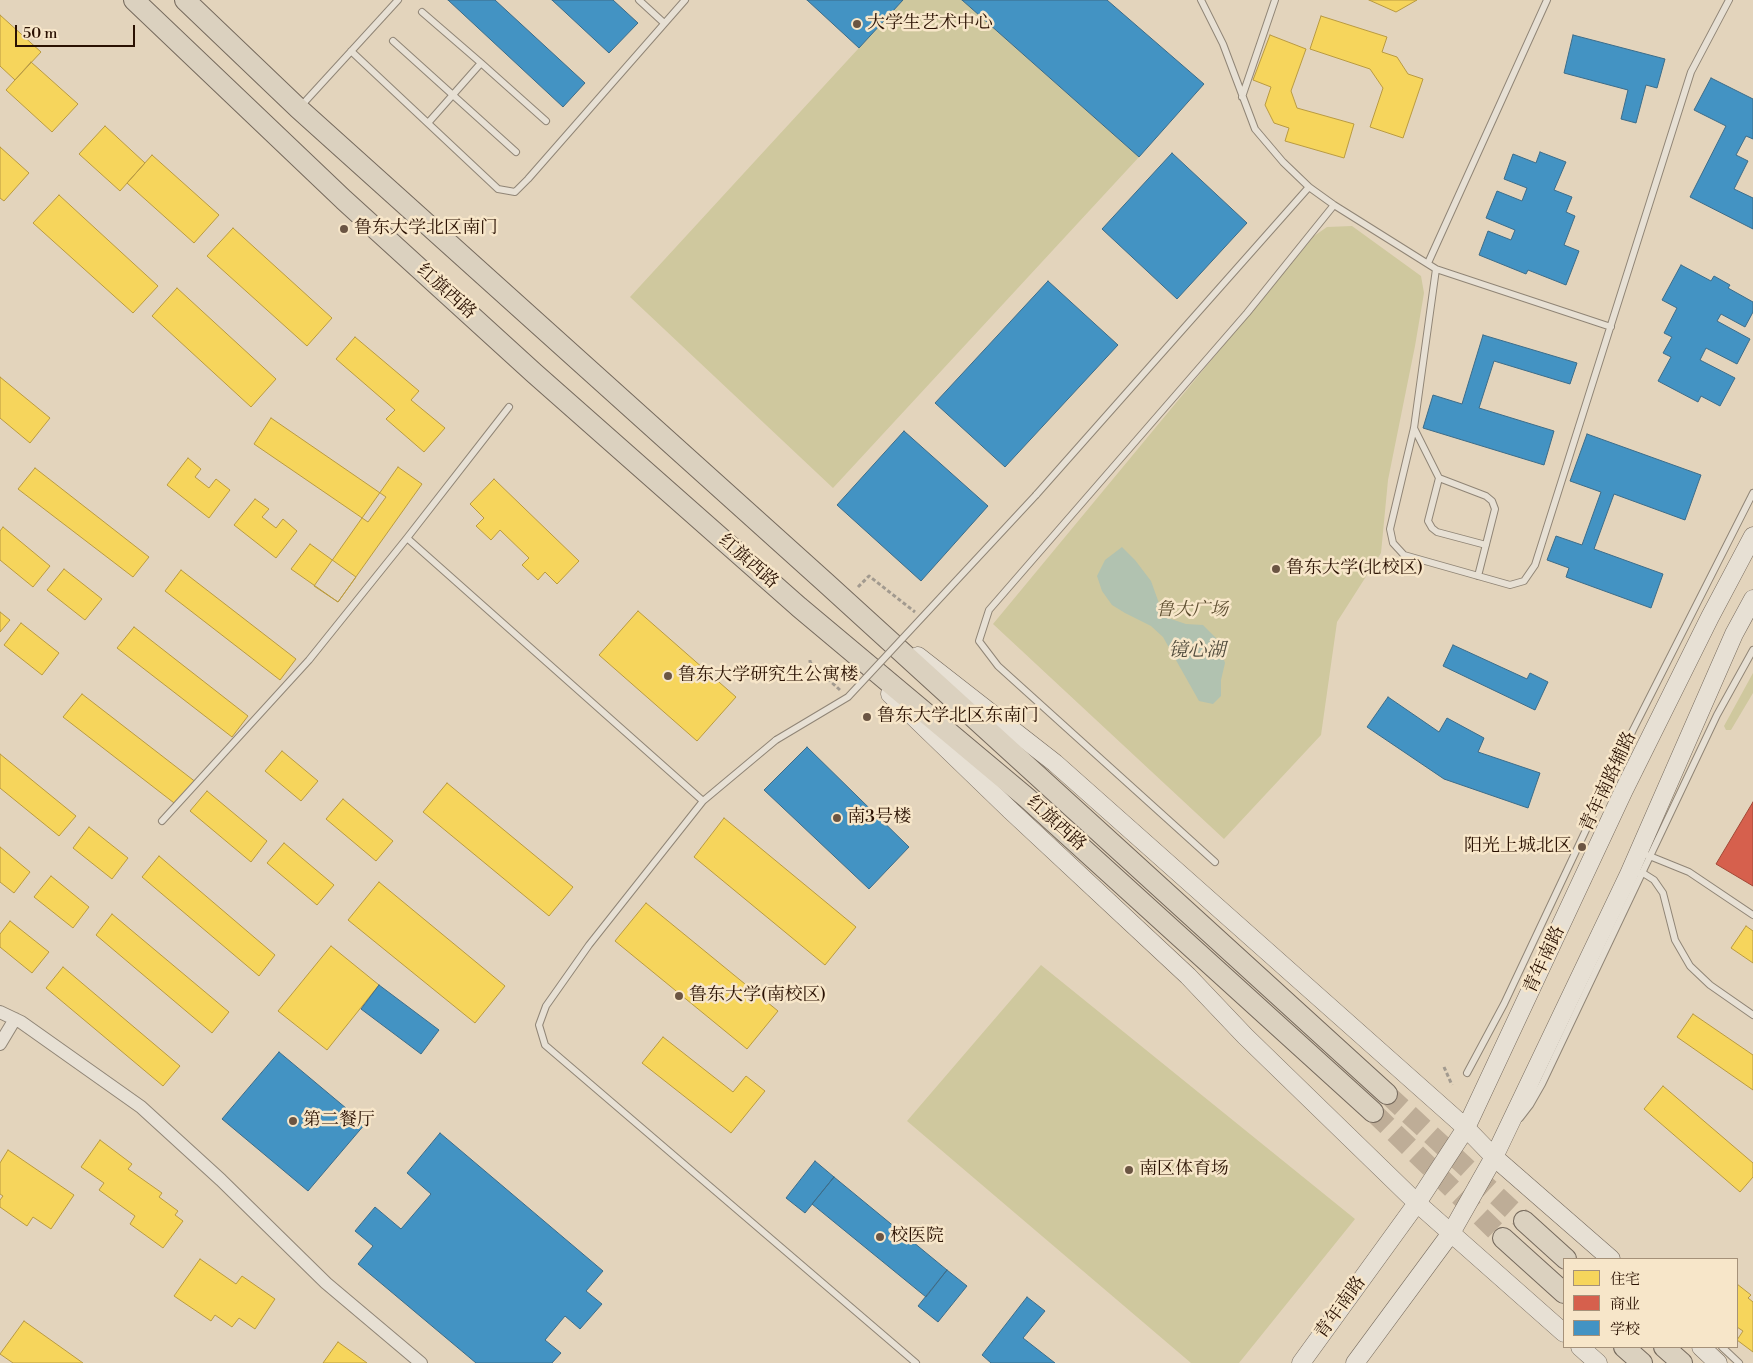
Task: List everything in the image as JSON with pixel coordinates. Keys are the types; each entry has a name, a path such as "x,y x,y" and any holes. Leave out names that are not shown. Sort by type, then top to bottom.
{"main road":[{"name":"红旗西路","path":"134,0 344,200 534,373 799,607 1027,798 1373,1112"},
{"name":"红旗西路","path":"185,0 298,108 826,583 1387,1094"},
{"name":"青年南路","path":"1301,1363 1417,1204 1466,1128 1624,790 1710,617 1753,536"},
{"path":"826,583 1055,763 1466,1128 1494,1157 1610,1258"},
{"path":"1355,1363 1451,1233 1494,1157 1645,854 1734,634 1753,599"},
{"path":"799,607 1010,810 1188,976 1245,1036 1417,1204 1563,1332"},
{"path":"1524,1221 1565,1258"},
{"path":"1503,1238 1563,1292"},
{"path":"1581,1348 1598,1363"},
{"path":"1625,1348 1642,1363"},
{"path":"1665,1348 1682,1363"},
{"path":"1702,1348 1718,1363"}],"street":[{"path":"0,1012 15,1019 141,1107 221,1180 326,1283 421,1363"},
{"path":"0,1044 15,1019"}],"lane":[{"path":"298,108 398,0"},
{"path":"639,0 664,23"},
{"path":"351,51 498,189 515,192 528,180 685,0"},
{"path":"1201,0 1223,44 1255,129 1283,162 1309,187 1334,205 1436,269 1611,327"},
{"path":"1242,97 1275,0"},
{"path":"1428,263 1547,0"},
{"path":"1436,269 1414,428 1390,529 1393,544 1404,555 1510,585 1524,581 1535,565 1691,72 1729,0"},
{"path":"422,12 546,121"},
{"path":"393,40 516,152"},
{"path":"428,123 481,63"},
{"path":"916,1363 545,1045 539,1025 546,1006 589,945 703,801 776,740 848,697 1036,495 1309,187"},
{"path":"1215,862 998,666 979,641 989,610 1247,313 1334,205"},
{"path":"162,821 309,660 509,407"},
{"path":"1414,428 1439,478 1428,520 1432,528 1437,532 1486,545"},
{"path":"1439,478 1486,496 1492,501 1495,509 1478,576"},
{"name":"青年南路辅路","path":"1467,1073 1504,1004 1633,730 1753,493"},
{"path":"407,538 703,801"},
{"path":"1753,650 1645,854 1689,872 1753,914"},
{"path":"1636,873 1654,880 1663,893 1675,940 1690,966 1710,986 1753,1015"},
{"path":"1723,1348 1739,1363"}],"path":[{"path":"858,587 869,576 915,612"},
{"path":"810,660 843,693"},
{"path":"1444,1067 1452,1085"}],"green space":[{"path":"903,0 962,0 1139,157 833,488 630,297"},
{"name":"鲁大广场","path":"1352,226 1421,276 1424,293 1388,480 1381,553 1337,622 1321,735 1224,839 993,624 1314,236 1327,227"},
{"path":"1753,673 1753,693 1731,730 1726,730 1724,726"},
{"name":"南区体育场","path":"1041,965 1355,1219 1239,1363 1191,1363 907,1121"}],"water":[{"name":"镜心湖","path":"1122,547 1151,581 1160,606 1171,619 1186,624 1203,625 1217,639 1225,663 1221,680 1221,696 1213,704 1199,701 1163,637 1151,626 1112,605 1102,591 1097,576 1105,560"}],"building: 住宅":[{"path":"1369,0 1417,0 1396,12"},
{"path":"0,15 41,52 15,80 0,66"},
{"path":"1321,16 1387,37 1382,52 1397,57 1408,74 1423,79 1403,138 1370,127 1383,88 1370,69 1310,49"},
{"path":"1270,35 1306,49 1291,91 1297,108 1354,124 1344,158 1285,141 1289,128 1274,123 1265,105 1271,87 1253,80"},
{"path":"31,62 78,104 52,132 6,90"},
{"path":"105,126 145,163 120,191 79,154"},
{"path":"0,147 29,173 4,201 0,198"},
{"path":"152,155 219,215 194,243 127,183"},
{"path":"59,195 158,286 133,313 33,223"},
{"path":"233,228 332,318 307,346 207,256"},
{"path":"177,288 276,379 251,407 152,316"},
{"path":"355,337 419,391 411,400 445,428 424,452 386,419 395,410 336,359"},
{"path":"0,377 50,418 30,443 0,418"},
{"path":"271,418 386,497 368,522 254,444"},
{"path":"188,458 201,469 195,477 209,488 216,479 230,490 209,518 167,485"},
{"path":"398,467 422,484 338,602 314,586"},
{"path":"35,468 149,557 133,577 18,489"},
{"path":"494,479 579,561 557,584 545,572 538,580 522,565 529,558 500,530 491,540 476,526 484,518 470,504"},
{"path":"255,499 269,509 262,517 276,528 283,519 297,531 276,558 234,525"},
{"path":"3,527 50,566 33,587 0,560 0,531"},
{"path":"310,544 356,577 338,602 291,569"},
{"path":"64,569 102,599 85,620 47,590"},
{"path":"181,570 296,659 280,680 165,591"},
{"name":"鲁东大学研究生公寓楼","path":"638,611 736,697 697,741 599,655"},
{"path":"0,612 10,620 0,632"},
{"path":"21,623 59,653 42,675 4,645"},
{"path":"134,627 248,716 232,737 117,648"},
{"path":"82,694 197,783 178,806 63,717"},
{"path":"282,751 318,781 301,801 265,771"},
{"path":"0,754 76,816 59,836 0,788"},
{"path":"447,783 573,887 549,916 423,812"},
{"path":"207,791 267,841 251,862 190,811"},
{"path":"343,799 393,841 376,861 326,819"},
{"path":"724,818 856,927 825,965 694,857"},
{"path":"89,827 128,858 112,879 73,848"},
{"path":"284,843 334,885 317,905 267,863"},
{"path":"0,847 30,872 14,893 0,882"},
{"path":"159,856 275,955 259,976 142,877"},
{"path":"51,876 89,907 73,928 34,897"},
{"path":"379,882 505,986 475,1023 348,920"},
{"path":"646,903 778,1011 747,1049 615,941"},
{"path":"112,914 229,1012 212,1033 96,935"},
{"path":"10,921 49,952 32,973 0,947 0,934"},
{"path":"1746,926 1753,931 1753,963 1731,948"},
{"path":"331,946 379,985 327,1050 278,1011"},
{"path":"63,967 180,1066 163,1086 46,988"},
{"path":"1693,1014 1753,1055 1753,1090 1677,1037"},
{"path":"663,1037 733,1092 746,1076 765,1091 731,1133 642,1063"},
{"path":"1663,1086 1753,1163 1753,1177 1740,1192 1644,1109"},
{"path":"100,1140 132,1164 128,1169 162,1193 159,1197 178,1211 175,1215 183,1221 163,1248 130,1224 135,1216 99,1190 104,1183 81,1167"},
{"path":"8,1150 74,1195 51,1229 33,1217 27,1226 0,1207 0,1200 3,1196 0,1194 0,1163"},
{"path":"200,1259 236,1284 242,1276 275,1299 255,1329 239,1318 232,1327 215,1315 211,1321 174,1296"},
{"path":"1738,1285 1751,1295 1748,1298 1753,1302 1753,1352 1738,1341 1743,1331 1738,1328"},
{"path":"24,1321 83,1363 13,1363 0,1354"},
{"path":"338,1342 367,1363 323,1363"}],"building: 商业":[{"path":"1753,802 1753,886 1716,864"}],"building: 学校":[{"path":"448,0 495,0 585,83 563,107"},
{"path":"552,0 613,0 638,23 609,53"},
{"name":"大学生艺术中心","path":"807,0 903,0 859,48"},
{"path":"962,0 1107,0 1204,84 1139,157"},
{"path":"1573,35 1665,59 1657,88 1646,85 1636,123 1621,119 1628,90 1564,73"},
{"path":"1711,78 1753,99 1753,139 1746,136 1736,155 1748,161 1734,189 1753,198 1753,229 1690,197 1726,126 1694,110"},
{"path":"1540,152 1566,162 1554,190 1572,197 1566,212 1575,216 1564,245 1579,251 1566,285 1528,270 1526,274 1479,255 1488,231 1511,240 1515,230 1486,218 1497,191 1522,201 1527,188 1504,179 1513,154 1536,163"},
{"path":"1172,153 1247,223 1177,299 1102,229"},
{"path":"1681,265 1711,281 1714,276 1730,285 1728,288 1753,302 1753,312 1745,327 1721,314 1717,321 1750,339 1737,364 1706,348 1700,360 1735,378 1720,406 1701,396 1698,402 1658,381 1671,357 1663,353 1672,337 1664,333 1677,308 1662,300"},
{"path":"1048,281 1118,345 1005,467 935,403"},
{"path":"1483,335 1577,363 1570,384 1494,361 1479,408 1554,431 1544,465 1423,428 1433,395 1462,404"},
{"path":"904,431 988,506 921,581 837,505"},
{"path":"1587,434 1701,475 1685,520 1614,494 1594,549 1663,574 1651,608 1566,577 1569,568 1547,560 1556,536 1582,545 1601,492 1570,481"},
{"path":"1453,645 1527,679 1530,673 1548,682 1535,710 1443,666"},
{"path":"1388,697 1439,732 1447,718 1484,738 1478,752 1540,773 1528,808 1444,779 1367,727"},
{"name":"南3号楼","path":"807,747 909,847 869,889 764,790"},
{"path":"379,985 439,1030 421,1054 361,1009"},
{"name":"第二餐厅","path":"279,1052 365,1124 308,1191 222,1119"},
{"path":"440,1133 603,1271 586,1291 602,1304 580,1329 565,1316 545,1340 561,1353 552,1363 476,1363 358,1264 373,1246 355,1231 375,1207 401,1229 431,1194 407,1173"},
{"path":"815,1161 834,1177 805,1213 786,1198"},
{"name":"校医院","path":"834,1177 947,1270 926,1297 812,1204"},
{"path":"947,1270 967,1286 938,1322 918,1306"},
{"path":"1027,1297 1045,1311 1023,1338 1055,1363 991,1363 982,1355"}],"tunnel":[{"path":"1387,1094 1524,1221"},
{"path":"1373,1112 1503,1238"}],"place":[{"name":"大学生艺术中心","path":"857,24"},
{"name":"鲁东大学北区南门","path":"344,229"},
{"name":"鲁东大学(北校区)","path":"1276,569"},
{"name":"鲁东大学研究生公寓楼","path":"668,676"},
{"name":"鲁东大学北区东南门","path":"867,717"},
{"name":"南3号楼","path":"837,818"},
{"name":"阳光上城北区","path":"1582,847"},
{"name":"鲁东大学(南校区)","path":"679,996"},
{"name":"第二餐厅","path":"293,1121"},
{"name":"南区体育场","path":"1129,1170"},
{"name":"校医院","path":"880,1237"}]}
